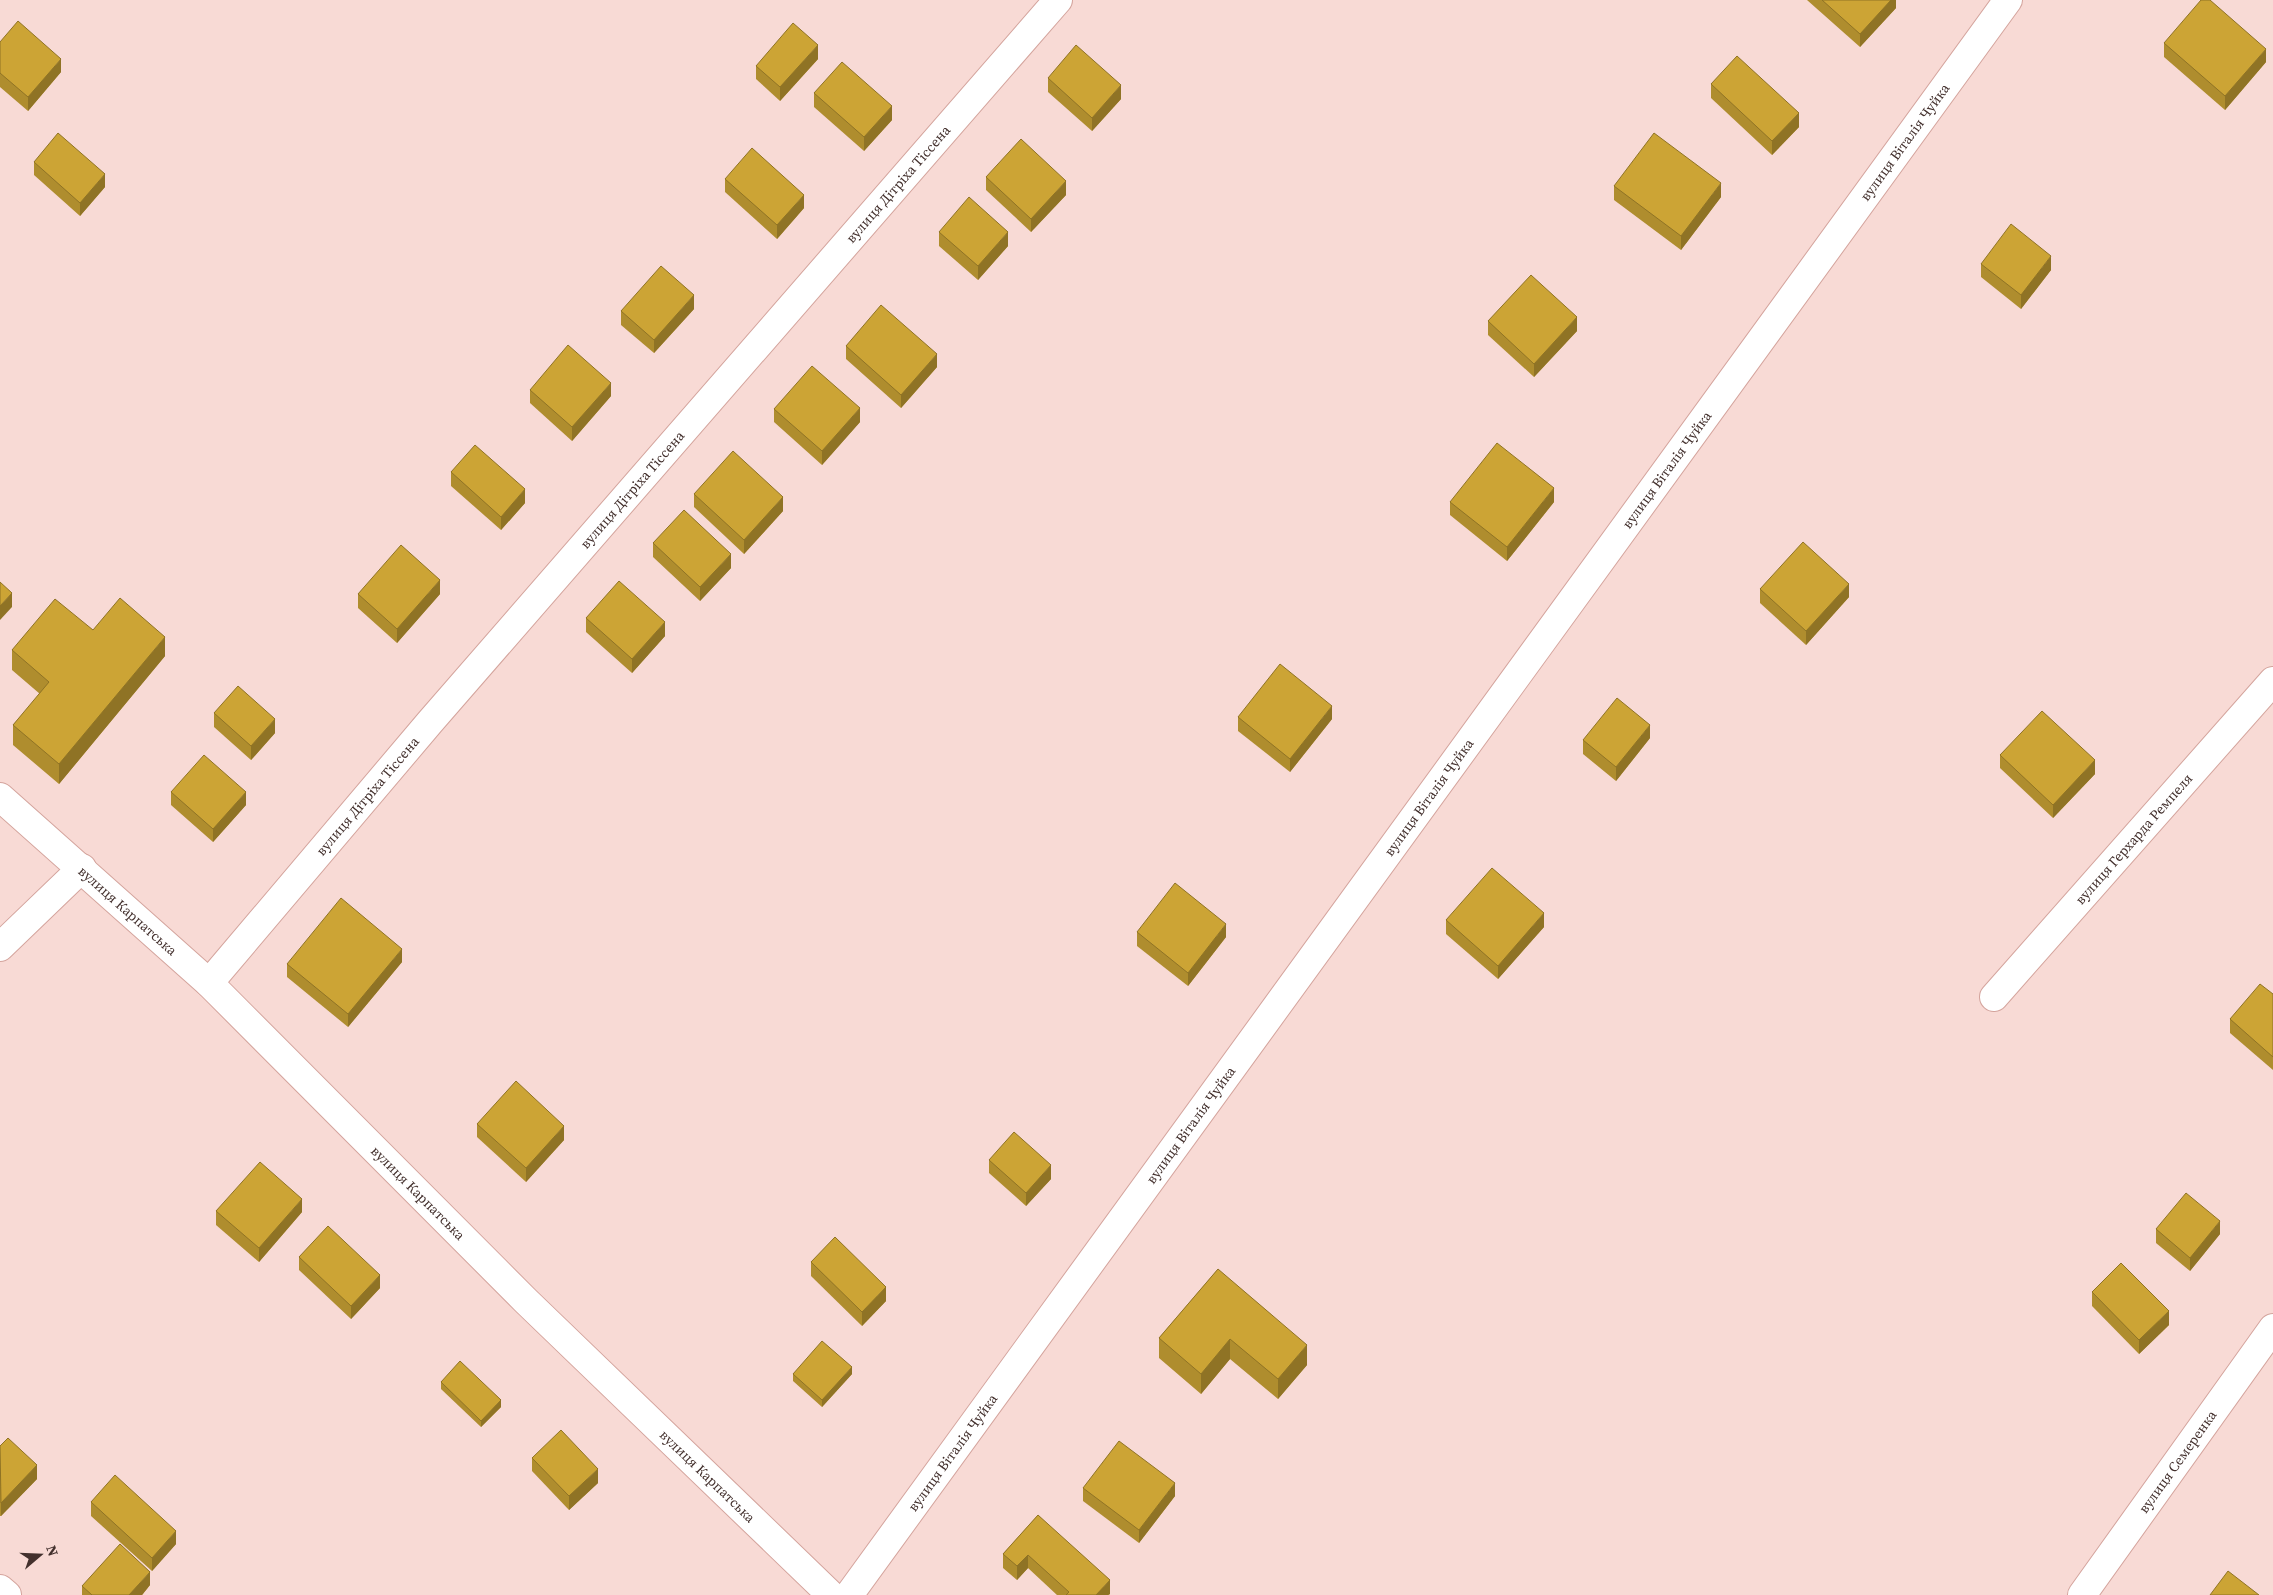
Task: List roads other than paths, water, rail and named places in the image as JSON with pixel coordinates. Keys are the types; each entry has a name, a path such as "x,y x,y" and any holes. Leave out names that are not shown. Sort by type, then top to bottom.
{"street":[{"name":"вулиця Дітріха Тіссена","path":"210,983 430,722 1058,0"},
{"name":"вулиця Віталія Чуйка","path":"850,1595 2008,0"},
{"name":"вулиця Герхарда Ремпеля","path":"1994,997 2273,681"},
{"name":"вулиця Карпатська","path":"0,797 210,983 526,1301 831,1595"},
{"path":"0,947 82,868"},
{"name":"вулиця Семеренка","path":"2082,1595 2273,1328"},
{"path":"0,1589 6,1595"}]}
